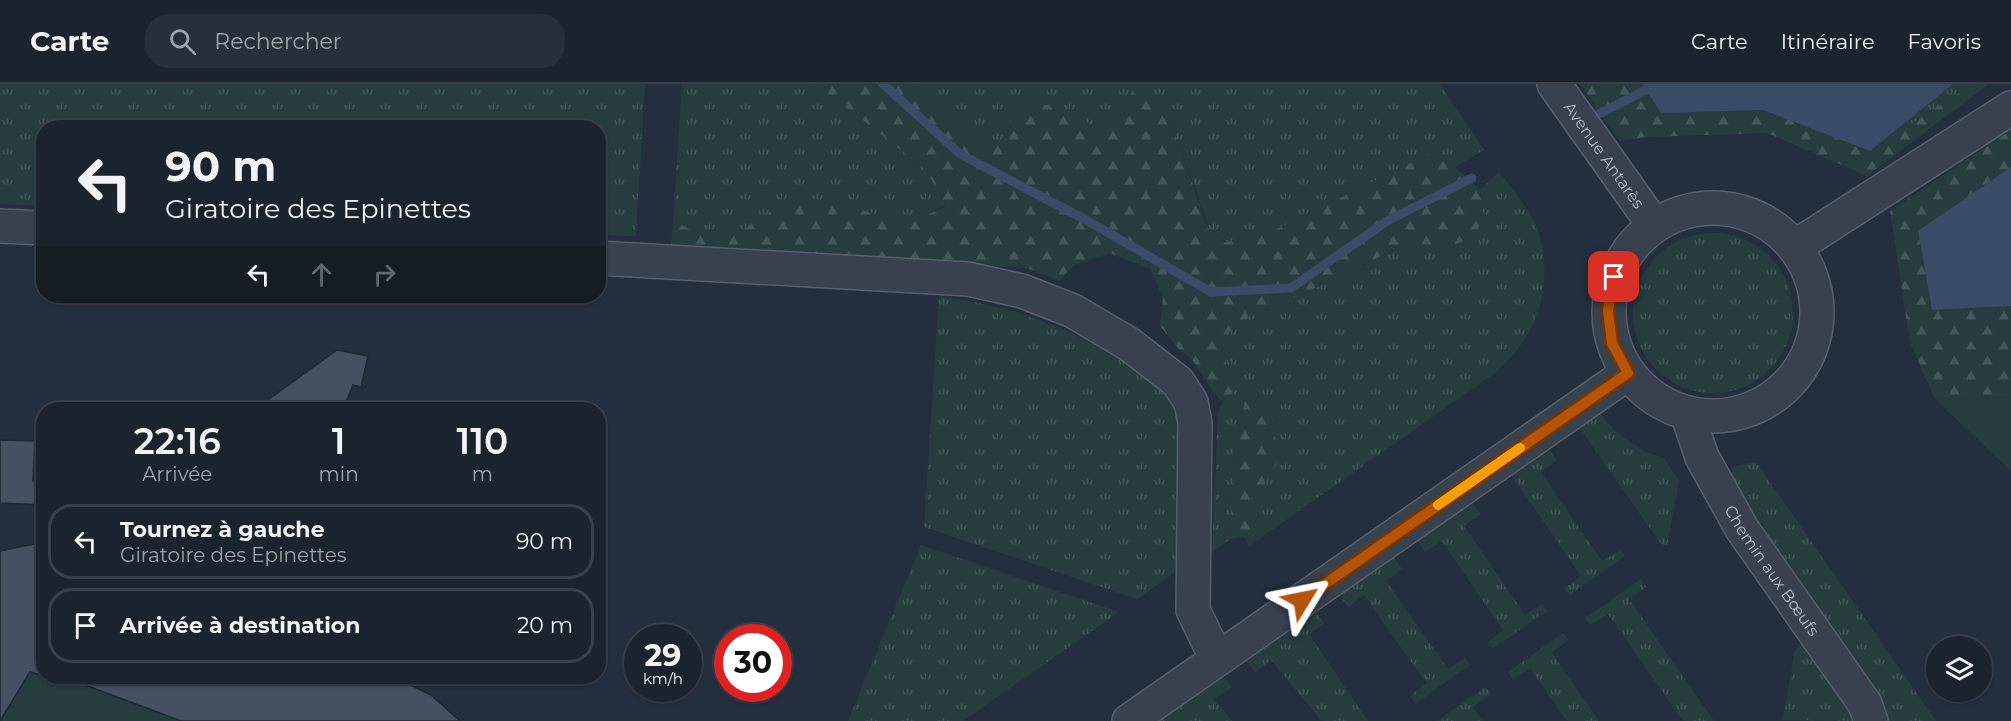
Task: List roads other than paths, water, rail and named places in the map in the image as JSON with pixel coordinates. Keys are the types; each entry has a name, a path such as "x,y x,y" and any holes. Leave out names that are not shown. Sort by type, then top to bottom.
{"street":[{"name":"Avenue Antarès","path":"1554,84 1654,225"},
{"path":"1795,247 2011,108"},
{"path":"1713,207 1744,212 1772,225 1795,247 1811,275 1818,307 1814,339 1801,369 1779,393 1751,410 1719,417 1687,414 1664,405 1644,391 1628,373 1612,343 1608,310 1614,277 1629,248 1654,225 1682,212 1713,207"},
{"path":"0,226 36,228"},
{"path":"606,258 968,279 1022,291 1072,311 1129,344 1178,382 1191,402 1195,423 1193,610 1209,643 1220,657"},
{"path":"1129,721 1628,373"},
{"name":"Chemin aux Bœufs","path":"1687,414 1702,457 1742,529 1865,704 1870,721"}],"water":[{"path":"1642,84 1953,84 1870,151 1763,110 1661,113"},
{"path":"2011,167 2011,306 1932,310 1918,231"}],"waterway":[{"path":"883,84 960,154 1088,221 1211,292 1291,288 1387,221 1472,178"},
{"path":"1597,115 1646,90"}]}
